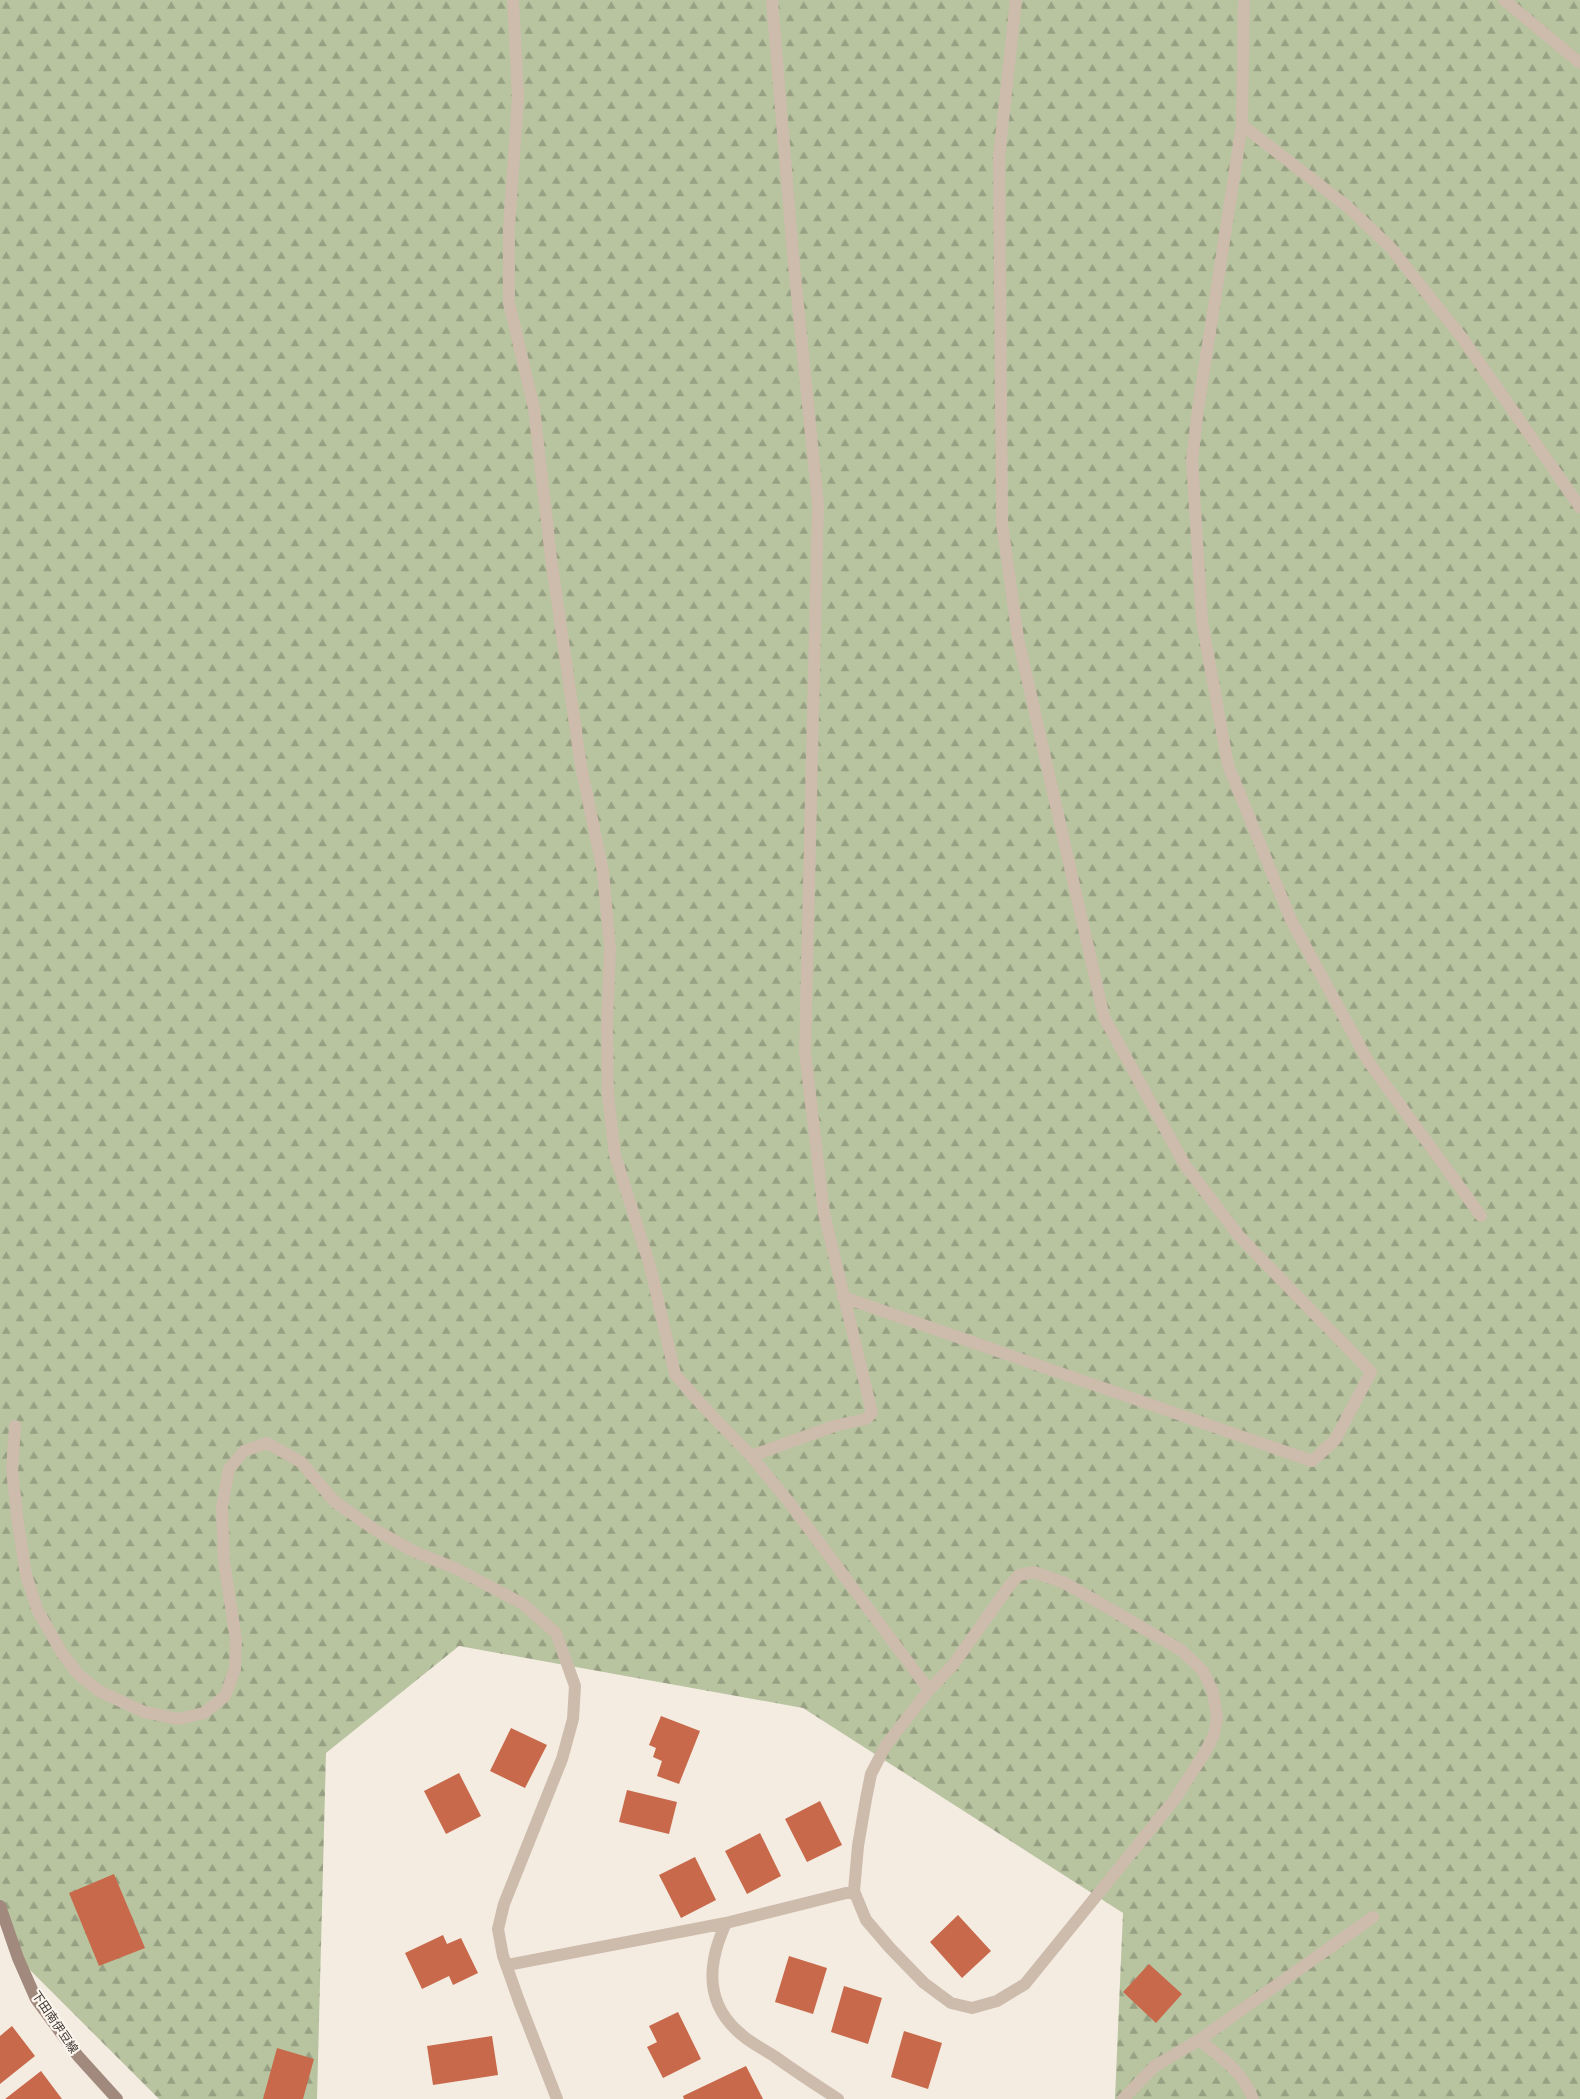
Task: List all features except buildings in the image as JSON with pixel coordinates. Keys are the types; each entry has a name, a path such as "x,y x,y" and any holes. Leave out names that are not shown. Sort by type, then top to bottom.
{"main road":[{"name":"下田南伊豆線","path":"0,1906 18,1958 36,1999 78,2056 117,2099"}],"street":[{"path":"513,0 518,98 509,228 509,302 534,408 551,558 581,766 603,872 610,948 607,1026 608,1095 615,1155 650,1266 675,1374 751,1456 806,1524 929,1690"},
{"path":"751,1456 834,1426 866,1419 872,1413 824,1213 805,1052 818,504 794,265 772,0"},
{"path":"843,1297 1312,1461 1335,1440 1371,1372 1239,1236 1185,1165 1104,1017 1018,638 1002,523 998,157 1016,0"},
{"path":"1244,0 1242,124 1198,409 1192,460 1202,621 1228,765 1291,920 1368,1061 1481,1216"},
{"path":"1504,0 1580,63"},
{"path":"1242,124 1348,207 1391,248 1463,339 1580,506"},
{"path":"15,1426 12,1470 18,1523 26,1575 38,1611 62,1653 78,1674 99,1691 144,1712 179,1719 204,1713 225,1696 235,1669 236,1639 224,1562 222,1507 228,1469 244,1451 267,1443 301,1462 335,1502 374,1530 414,1551 457,1569 523,1604 556,1633 575,1686 573,1719 562,1759 504,1904 498,1929 507,1966 557,2099"},
{"path":"1034,1572 1065,1583 1181,1650 1204,1671 1213,1692 1218,1717 1214,1735 1204,1754 1175,1799 1025,1984 997,2001 972,2008 951,2003 924,1983 890,1948 866,1920 854,1891 858,1846 871,1774 886,1745 929,1690 953,1665 1009,1586 1019,1575 1034,1572"},
{"path":"507,1966 726,1923 854,1891"},
{"path":"1123,2099 1155,2066 1199,2040 1372,1917"},
{"path":"726,1923 716,1944 711,1975 714,1994 728,2020 741,2035 831,2097"},
{"path":"1199,2040 1231,2064 1249,2087 1253,2099"}],"green space":[{"path":"0,0 1580,0 1580,2099 1115,2099 1123,1913 803,1708 459,1646 326,1753 317,2099 159,2099 18,1958 0,1909"}]}
